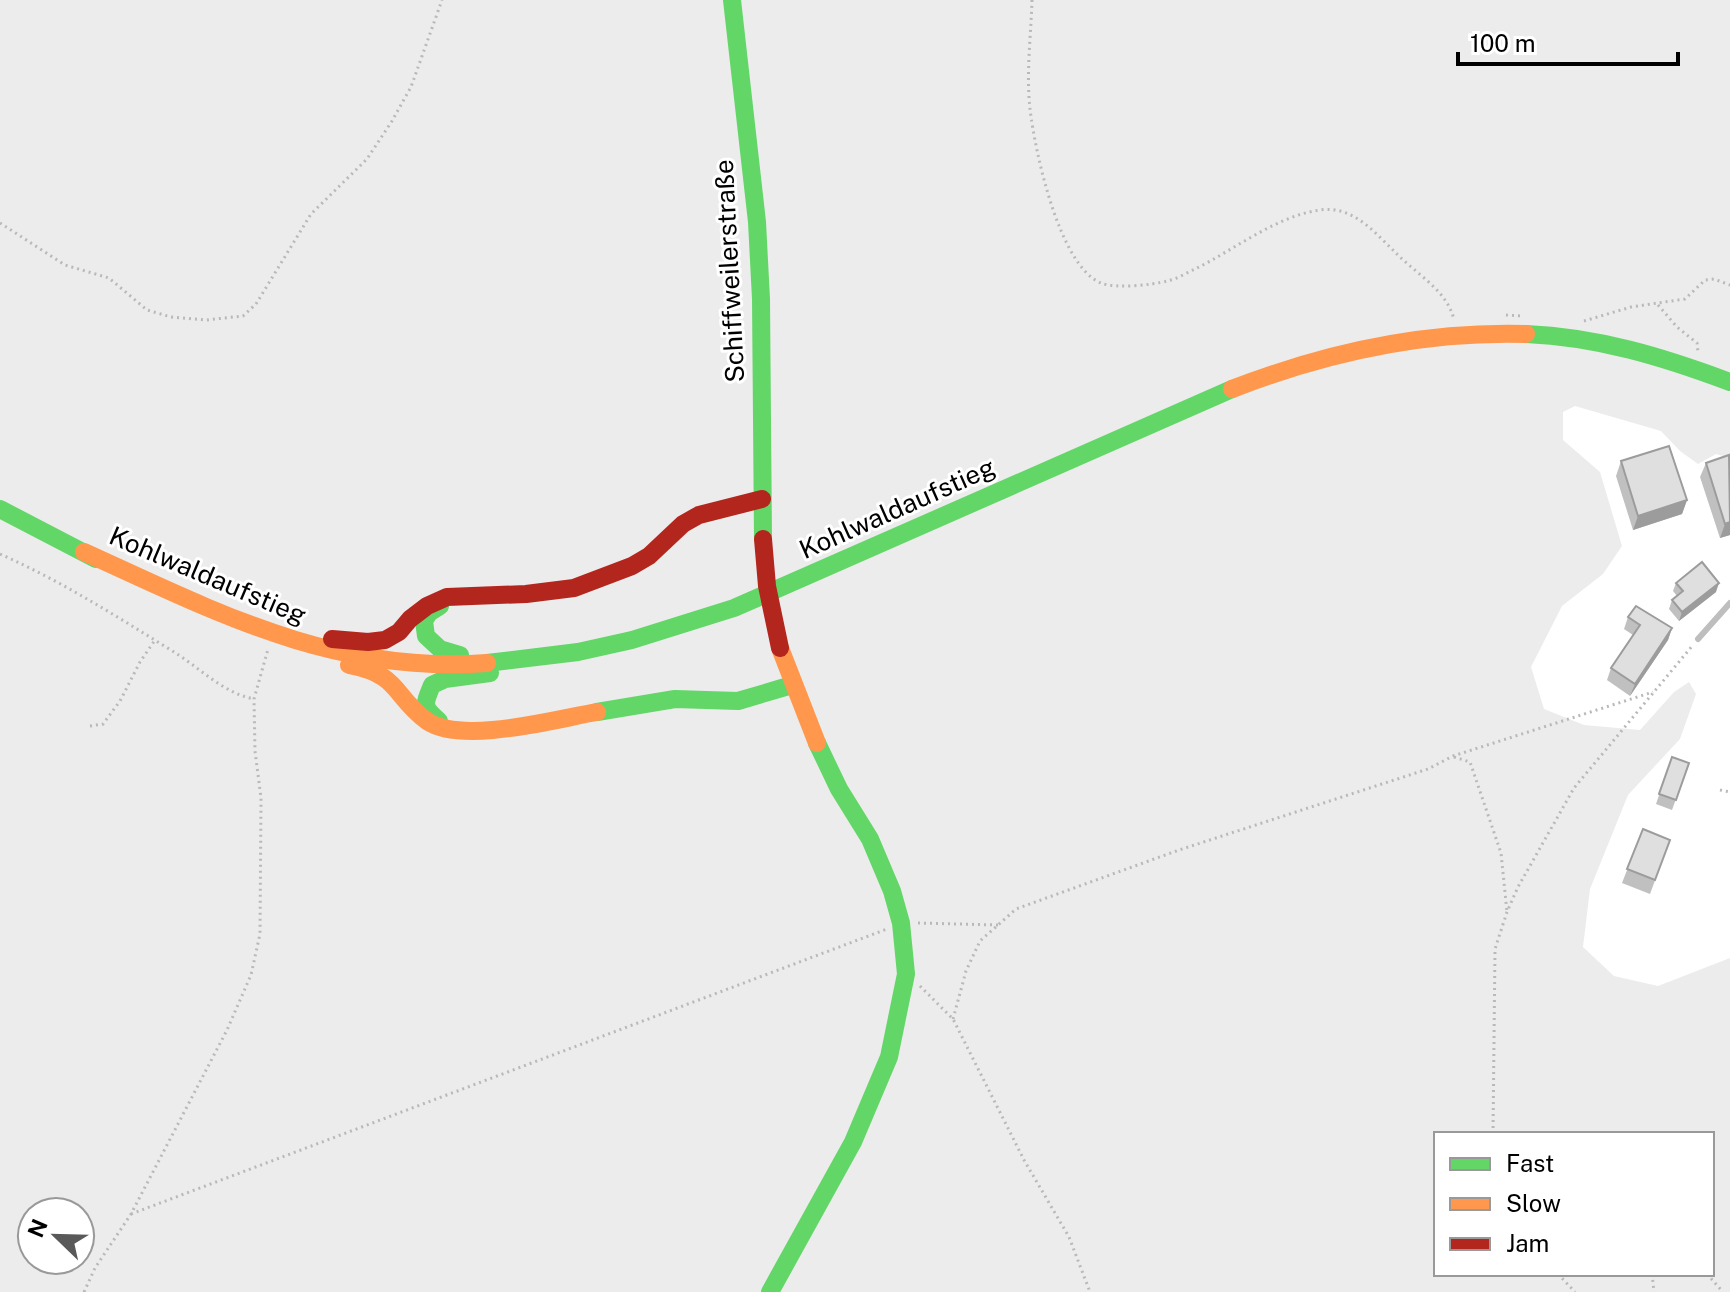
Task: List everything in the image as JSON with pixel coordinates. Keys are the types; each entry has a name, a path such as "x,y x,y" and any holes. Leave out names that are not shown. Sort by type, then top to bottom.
{"main road":[{"name":"Schiffweilerstraße","path":"732,0 761,284 762,499 767,586 780,648 792,685 839,789 870,839 892,891 901,923 906,974 889,1057 853,1142 770,1292"},
{"name":"Kohlwaldaufstieg","path":"84,552 264,630 311,646 361,656 454,663 510,660 630,642 678,629 748,602 1221,392 1272,372 1348,350 1454,335 1545,335 1638,350 1730,382"},
{"path":"561,654 455,655 428,643 423,632 425,620 435,608 466,598 574,588 649,556 683,524 699,515 762,499"},
{"path":"0,509 84,552 119,574 269,645 381,674 395,685 421,717 439,729 455,733 675,699 738,701 792,685"},
{"path":"182,596 268,625 341,641 368,642 385,640 399,632 427,606 447,597 491,595"},
{"path":"482,731 455,727 431,717 425,702 432,685 445,679 560,663 630,642"}],"lane":[{"path":"1698,639 1730,603"}],"path":[{"path":"0,223 65,265 109,278 147,310 171,317 206,320 243,316 262,295 311,214 367,159 392,121 411,87 442,0"},
{"path":"1032,0 1030,107 1054,212 1070,253 1080,268 1102,283 1132,286 1169,281 1228,253 1263,232 1322,209 1348,213 1371,226 1397,255 1434,288 1453,312 1454,320 1465,321"},
{"path":"1580,322 1631,307 1685,299 1705,280 1714,279 1730,285"},
{"path":"1658,305 1677,327 1697,343 1699,359"},
{"path":"1500,316 1531,317"},
{"path":"0,554 54,578 192,663 222,686 254,699"},
{"path":"1493,1132 1495,949 1507,912 1574,788 1698,639"},
{"path":"90,726 103,724 155,640"},
{"path":"84,1292 95,1268 131,1214 227,1030 251,975 260,934 261,798 255,751 254,699 269,645"},
{"path":"953,1019 980,941 1016,909 1296,810 1428,769 1453,756 1653,692"},
{"path":"1453,756 1470,762 1483,795 1486,817 1501,853 1507,912"},
{"path":"1720,790 1730,792"},
{"path":"131,1214 901,923 998,925"},
{"path":"906,974 953,1019 1024,1160 1069,1237 1090,1292"},
{"path":"1560,1276 1575,1292"},
{"path":"1709,1276 1723,1292"}],"shaded area":[{"path":"0,0 1730,0 1730,458 1716,454 1698,464 1661,431 1575,406 1563,412 1563,440 1600,472 1622,546 1603,574 1562,606 1531,667 1544,709 1584,725 1640,730 1674,692 1689,682 1696,694 1680,739 1628,795 1590,889 1583,947 1614,976 1658,986 1730,958 1730,1292 0,1292"}],"building":[{"path":"1669,446 1687,500 1638,516 1621,461"},
{"path":"1729,455 1730,522 1725,524 1706,463"},
{"path":"1702,562 1719,583 1682,612 1672,600 1683,591 1676,583"},
{"path":"1636,606 1672,628 1635,684 1611,668 1640,625 1628,617"},
{"path":"1672,757 1689,763 1676,800 1659,794"},
{"path":"1643,829 1670,840 1655,880 1627,869"}],"traffic: fast":[{"path":"732,0 757,222 761,299 763,539"},
{"path":"1526,334 1605,344 1680,364 1730,382"},
{"path":"487,663 578,652 632,640 734,608 1232,389"},
{"path":"0,509 96,559"},
{"path":"440,606 429,613 424,621 426,636 440,649 460,655"},
{"path":"439,721 426,705 432,685 445,679 490,673"},
{"path":"597,712 675,699 738,701 792,685"},
{"path":"770,1292 853,1142 889,1057 906,974 901,923 892,891 870,839 839,789 817,743"}],"traffic: slow":[{"path":"1232,389 1304,364 1377,346 1451,336 1526,334"},
{"path":"84,552 230,617 328,649 378,659 431,664 487,663"},
{"path":"780,648 817,743"},
{"path":"349,665 366,669 387,680 416,712 443,728 485,731 597,712"}],"traffic: jam":[{"path":"332,639 385,640 399,632 427,606 447,597 526,594 574,588 632,566 649,556 683,524 699,515 762,499"},
{"path":"763,539 767,586 780,648"}]}
